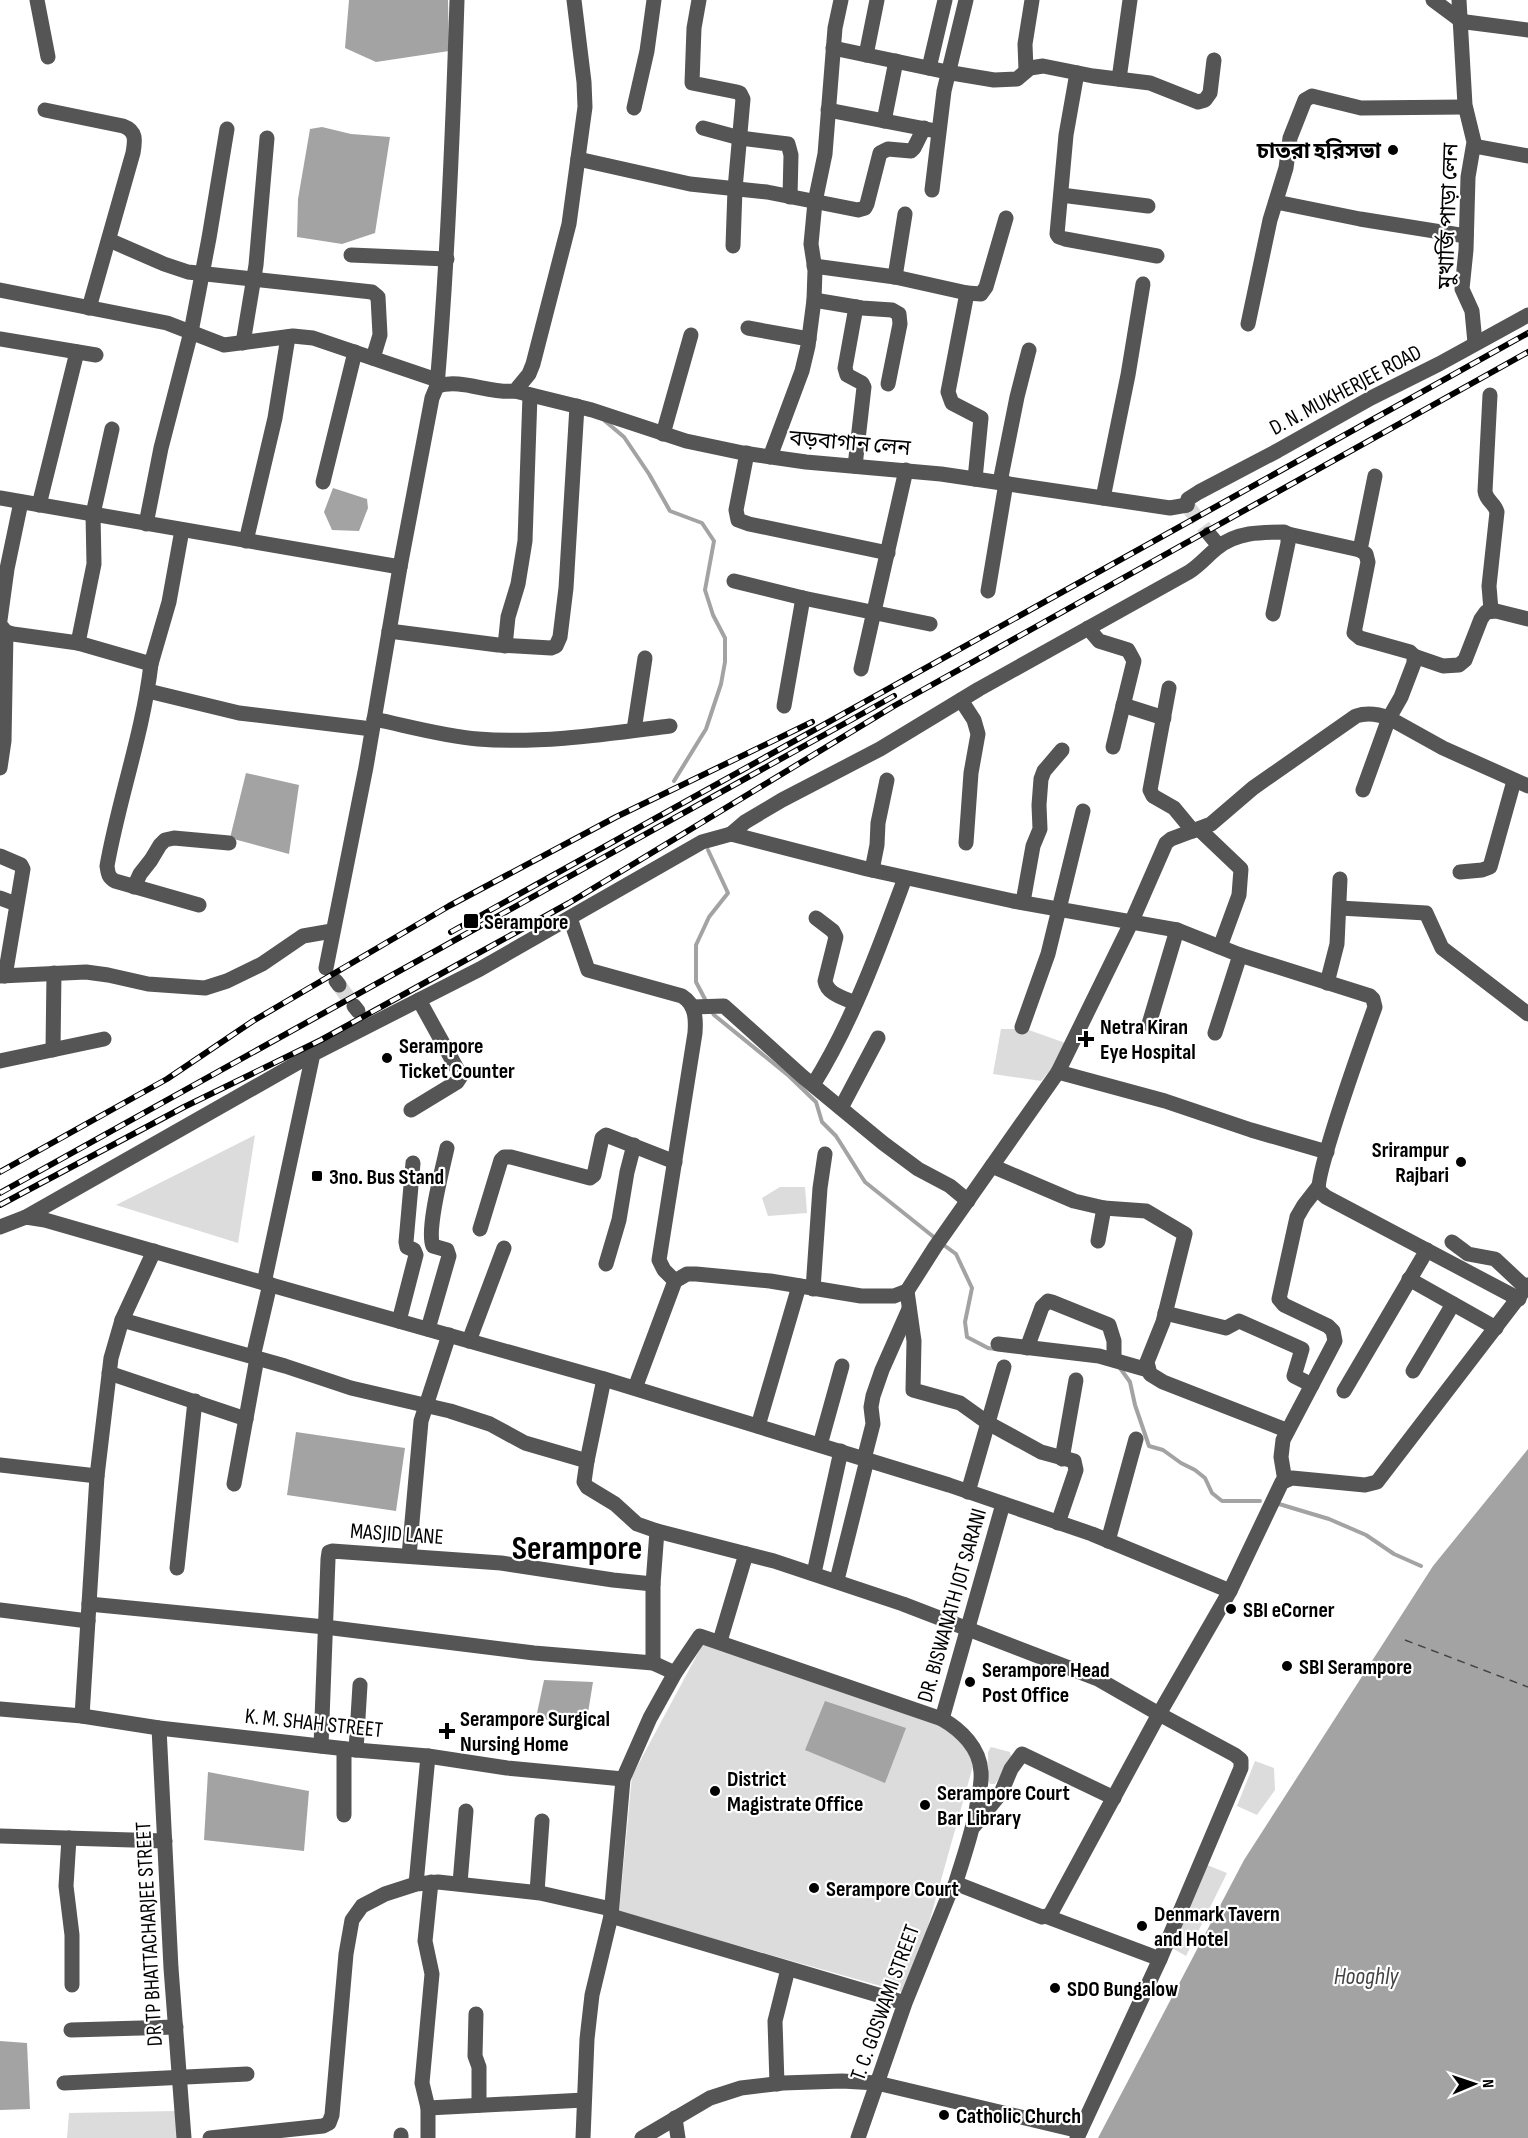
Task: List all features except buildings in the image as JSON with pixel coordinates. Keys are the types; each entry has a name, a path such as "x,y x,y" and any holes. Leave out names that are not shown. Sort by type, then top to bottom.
{"street":[{"path":"37,0 48,57"},
{"path":"325,967 373,724 432,398 437,383 447,259 457,0"},
{"path":"505,645 508,617 518,584 525,541 522,393 536,353 568,224 584,119 585,94 574,0"},
{"path":"634,108 647,51 654,0"},
{"path":"699,0 694,28 691,80 694,85 740,93 743,99 735,189 733,246"},
{"path":"770,457 802,371 809,339 814,300 814,266 811,244 815,202 825,154 833,48 841,0"},
{"path":"866,55 877,0"},
{"path":"929,68 945,0"},
{"path":"932,190 942,102 966,0"},
{"path":"1026,70 1024,44 1032,0"},
{"path":"1119,79 1130,0"},
{"path":"1433,0 1460,20 1528,30"},
{"name":"মুখার্জি পাড়া লেন","path":"1459,0 1465,107 1473,133 1474,146 1468,168 1462,294 1472,311 1475,343"},
{"path":"833,48 948,73 994,80 1017,79 1026,70 1043,66 1150,83 1196,102 1202,102 1210,93 1214,60"},
{"path":"884,121 896,61"},
{"path":"1077,73 1066,135 1057,230 1059,237 1157,256"},
{"path":"1248,324 1270,220 1286,168 1293,128 1305,100 1309,97 1372,109 1465,107"},
{"path":"45,110 123,126 132,130 135,142 90,308"},
{"path":"828,110 940,131"},
{"path":"703,128 740,138 785,143 790,147 791,155 790,197"},
{"path":"578,159 690,184 790,197 858,210 865,208 880,153 888,149 911,151 924,128"},
{"path":"146,524 163,439 191,332 227,129"},
{"path":"243,343 254,278 267,138"},
{"path":"1474,146 1528,156"},
{"path":"1061,195 1148,206"},
{"path":"1276,201 1360,219 1466,236"},
{"path":"896,277 905,214"},
{"path":"814,266 896,277 981,294 986,287 1006,218"},
{"path":"109,240 176,269 376,294 379,302 380,335 373,358"},
{"path":"351,255 447,259"},
{"path":"1103,498 1128,375 1143,284"},
{"path":"0,290 167,323 220,344 288,337 313,338 437,383"},
{"path":"967,293 948,392 952,403 981,418 975,479"},
{"path":"814,300 896,311 901,318 888,384"},
{"path":"855,466 864,387 862,383 847,375 845,368 856,307"},
{"name":"D. N. MUKHERJEE ROAD","path":"1188,507 1188,500 1199,492 1528,315"},
{"path":"748,328 809,339"},
{"path":"663,434 691,335"},
{"path":"246,541 275,418 288,337"},
{"path":"0,339 96,355"},
{"path":"988,591 1017,397 1029,350"},
{"path":"39,505 77,352"},
{"path":"323,482 355,352"},
{"name":"বড়বাগান লেন","path":"437,383 455,383 502,392 522,393 577,406 686,441 770,457 906,470 1170,508 1188,507"},
{"path":"1490,395 1485,491 1487,499 1495,505 1497,513 1489,586 1491,610"},
{"path":"389,631 505,645 551,648 558,643 566,588 577,406"},
{"path":"78,643 94,564 93,514 112,429"},
{"path":"747,453 736,510 738,520 742,523 888,553"},
{"path":"861,669 906,470"},
{"path":"1360,550 1375,476"},
{"path":"0,498 400,567"},
{"path":"0,768 4,741 2,625 5,577 21,502"},
{"path":"182,530 169,602 151,664 148,691 130,770 115,822 107,866 110,878 199,905"},
{"path":"0,1227 27,1217 313,1054 480,969 702,842 731,834 745,822 782,800 880,749 961,700 1199,566 1219,546 1230,540 1250,533 1284,532 1360,550 1366,554 1368,562 1354,633 1360,638 1410,652 1414,656 1443,666 1459,665 1466,660 1483,615 1491,610 1528,619"},
{"path":"1209,534 1219,546"},
{"path":"1273,614 1287,552 1288,534"},
{"path":"734,580 803,598 930,624"},
{"path":"784,706 803,598"},
{"path":"2,625 78,643 151,664"},
{"path":"1088,628 1099,641 1128,650 1133,656 1134,664 1113,747"},
{"path":"1363,790 1389,718 1401,697 1414,663 1414,656"},
{"path":"633,730 645,658"},
{"path":"1169,688 1151,793 1174,808 1241,869 1239,895 1221,946"},
{"path":"148,691 239,713 373,724 485,739 547,739 670,726"},
{"path":"961,700 974,720 978,734 971,773 966,843"},
{"path":"1123,705 1164,718"},
{"path":"635,1388 675,1281 687,1275 770,1281 870,1297 894,1296 907,1291 938,1241 1058,1072 1131,923 1166,843 1211,824 1252,788 1356,716 1372,714 1389,718 1443,748 1521,783 1490,867 1460,872"},
{"path":"1023,902 1033,846 1040,829 1041,779 1044,771 1062,750"},
{"path":"872,870 878,823 887,780"},
{"path":"1022,1027 1048,954 1083,811"},
{"path":"731,834 905,878 1177,930 1240,955 1370,996 1375,1003 1318,1187 1297,1217 1279,1299 1284,1305 1329,1326 1333,1331 1335,1341 1286,1430 1281,1449 1285,1481"},
{"path":"134,887 144,866 165,840 174,838 229,843"},
{"path":"0,856 18,864 23,869 3,976 98,973 148,984 205,988 227,981 262,963 303,936 332,931"},
{"path":"813,1085 830,1059 855,1003 879,948 905,878"},
{"path":"1327,983 1336,944 1340,879"},
{"path":"0,898 16,903"},
{"path":"1340,908 1426,913 1442,948 1528,1014"},
{"path":"570,918 588,970 682,996 688,1000 696,1019 659,1260 664,1270 675,1281"},
{"path":"816,918 833,931 836,938 825,986 855,1003"},
{"path":"1149,1024 1177,930"},
{"path":"1215,1034 1240,955"},
{"path":"53,1050 54,973"},
{"path":"411,1110 456,1082 461,1076 419,1000"},
{"path":"692,1007 724,1006 883,1143 934,1179 950,1186 968,1201"},
{"path":"841,1108 878,1038"},
{"path":"0,1061 104,1039"},
{"path":"234,1484 267,1283 313,1054"},
{"path":"1058,1072 1166,1101 1251,1130 1327,1152"},
{"path":"480,1229 501,1160 504,1157 512,1157 587,1179 594,1174 602,1138 608,1135 675,1162"},
{"path":"606,1264 619,1220 634,1145"},
{"path":"428,1329 449,1256 447,1250 433,1246 431,1241 447,1148"},
{"path":"758,1426 806,1288 825,1154"},
{"path":"399,1321 416,1255 414,1250 407,1247 406,1242 413,1163"},
{"path":"992,1166 1074,1201 1104,1208 1146,1211 1185,1233 1165,1313 1147,1362 1150,1374 1163,1382 1286,1430"},
{"path":"1318,1187 1326,1197 1427,1250 1524,1291"},
{"path":"1098,1241 1104,1208"},
{"path":"27,1217 45,1220 604,1378 841,1451 1058,1523 1230,1591"},
{"path":"1452,1242 1468,1254 1495,1259 1524,1291"},
{"path":"469,1341 504,1248"},
{"path":"1344,1391 1427,1250"},
{"path":"82,1716 97,1476 111,1358 122,1320 154,1251"},
{"path":"1409,1279 1496,1328"},
{"path":"907,1291 914,1341 913,1390 960,1403 988,1424 1041,1452 1074,1461 1076,1467 1058,1523"},
{"path":"1048,1917 1159,1714 1230,1591 1279,1487 1292,1478 1365,1485 1377,1482 1524,1291"},
{"path":"1027,1348 1042,1306 1048,1301 1109,1325 1114,1341 1114,1359"},
{"path":"1413,1371 1453,1304"},
{"path":"837,1581 873,1424 871,1407 873,1396 909,1309"},
{"path":"1165,1313 1226,1328 1239,1321 1302,1349 1294,1376 1312,1385"},
{"path":"122,1320 351,1388 427,1405 490,1424 525,1443 586,1461"},
{"path":"409,1556 421,1421 448,1335"},
{"path":"998,1344 1114,1359 1148,1370"},
{"path":"820,1445 842,1366"},
{"path":"968,1492 1004,1367"},
{"path":"109,1373 246,1419"},
{"path":"604,1378 586,1461 584,1482 587,1487 615,1504 637,1524 814,1573 903,1604 1098,1679 1235,1755 1241,1760 1242,1768 1160,1959 1079,2135 877,2084 842,2081 741,2088 710,2098 642,2138"},
{"path":"1062,1459 1076,1380"},
{"path":"177,1568 195,1401"},
{"path":"1108,1541 1136,1439"},
{"path":"814,1573 841,1451"},
{"path":"0,1465 97,1476"},
{"name":"DR. BISWANATH JOT SARANI","path":"942,1719 1003,1504"},
{"path":"652,1663 653,1584 657,1531"},
{"name":"MASJID LANE","path":"321,1746 329,1552 501,1563 653,1584"},
{"path":"720,1641 746,1554"},
{"path":"89,1604 325,1627 534,1653 652,1663 675,1673"},
{"path":"0,1610 88,1621"},
{"path":"583,2138 592,1995 611,1913 623,1779 650,1718 675,1673 700,1636 942,1719 955,1727 966,1737 979,1761 981,1773 974,1826"},
{"path":"344,1815 350,1749 360,1685"},
{"name":"K. M. SHAH STREET","path":"0,1709 82,1716 159,1728 350,1749 428,1755 507,1768 623,1779"},
{"name":"DR TP BHATTACHARJEE STREET","path":"159,1728 171,1968 184,2138"},
{"path":"974,1826 1001,1793 1011,1768 1022,1754 1114,1798"},
{"path":"428,1755 424,1883 425,1941 432,1974 422,2083 428,2108 428,2138"},
{"path":"460,1884 466,1811"},
{"path":"537,1892 542,1821"},
{"name":"T. C. GOSWAMI STREET","path":"858,2138 905,2003 950,1892 955,1885 974,1826"},
{"path":"0,1836 165,1841"},
{"path":"69,1838 66,1886 72,1935 72,1986"},
{"path":"210,2138 326,2132 332,2115 346,1954 352,1920 362,1906 374,1899 424,1883 460,1884 537,1892 905,2003"},
{"path":"955,1885 1160,1959"},
{"path":"777,2084 775,2021 789,1969"},
{"path":"476,2014 475,2056 479,2067 479,2105"},
{"path":"71,2030 176,2027"},
{"path":"64,2083 247,2074"},
{"path":"428,2108 584,2100"},
{"path":"675,2118 678,2138"}],"shaded area":[{"path":"1001,1029 1026,1029 1071,1045 1041,1081 993,1074"},
{"path":"255,1135 238,1243 116,1205"},
{"path":"780,1187 805,1187 807,1213 768,1216 762,1198"},
{"path":"704,1642 956,1720 973,1766 909,1994 619,1912 632,1776"},
{"path":"991,1747 1010,1752 1012,1760 995,1784 990,1784 988,1780 988,1752"},
{"path":"1255,1761 1274,1768 1275,1790 1257,1815 1237,1806"},
{"path":"1207,1865 1227,1873 1186,1956 1170,1947"},
{"path":"176,2111 178,2138 67,2138 69,2113"}],"water":[{"path":"349,0 448,0 449,51 376,62 345,48"},
{"path":"322,127 351,134 390,137 375,233 342,244 297,237 298,199 310,129"},
{"path":"333,488 367,499 368,508 359,531 332,530 324,512"},
{"path":"246,773 299,785 289,854 230,838"},
{"path":"296,1432 405,1448 396,1511 287,1495"},
{"name":"Hooghly","path":"1528,1449 1528,2138 1098,2138 1244,1860 1433,1566"},
{"path":"544,1680 593,1682 586,1725 536,1718"},
{"path":"825,1701 906,1728 885,1783 805,1750"},
{"path":"208,1772 309,1791 304,1851 204,1840"},
{"path":"0,2041 27,2043 30,2109 0,2110"}],"waterway":[{"path":"605,421 624,437 670,511 702,523 714,541 705,590 713,615 725,638 725,662 721,684 706,729 674,781"},
{"path":"707,1003 696,982 696,945 709,917 728,893 708,850"},
{"path":"711,1010 816,1102 822,1122 836,1136 865,1182 935,1238"},
{"path":"941,1243 956,1254 972,1288 965,1322 967,1337 988,1348 995,1349"},
{"path":"1120,1368 1130,1382 1149,1446 1163,1450 1195,1470 1205,1478 1212,1493 1222,1501 1260,1501"},
{"path":"1279,1504 1329,1519 1366,1535 1394,1554 1421,1566"}],"ferry route":[{"path":"1405,1640 1528,1687"}],"tunnel":[{"path":"1189,508 1209,534"},
{"path":"339,985 354,1006"}],"railway":[{"path":"451,932 1528,333"},
{"path":"0,1205 184,1107 321,1040 569,903 894,706 1528,352"},
{"path":"0,1193 894,696"},
{"path":"0,1172 167,1079 253,1021 449,906 616,817 812,722"}],"place":[{"name":"চাতরা হরিসভা","path":"1393,150"},
{"name":"Serampore","path":"471,921"},
{"name":"Netra Kiran Eye Hospital","path":"1086,1039"},
{"name":"Serampore Ticket Counter","path":"387,1058"},
{"name":"Srirampur Rajbari","path":"1461,1162"},
{"name":"3no. Bus Stand","path":"317,1176"},
{"name":"SBI eCorner","path":"1231,1609"},
{"name":"SBI Serampore","path":"1287,1666"},
{"name":"Serampore Head Post Office","path":"970,1682"},
{"name":"Serampore Surgical Nursing Home","path":"447,1731"},
{"name":"District Magistrate Office","path":"715,1791"},
{"name":"Serampore Court Bar Library","path":"925,1805"},
{"name":"Serampore Court","path":"814,1888"},
{"name":"Denmark Tavern and Hotel","path":"1142,1926"},
{"name":"SDO Bungalow","path":"1055,1988"},
{"name":"Catholic Church","path":"944,2115"}],"district":[{"name":"Serampore","path":"577,1547"}]}
